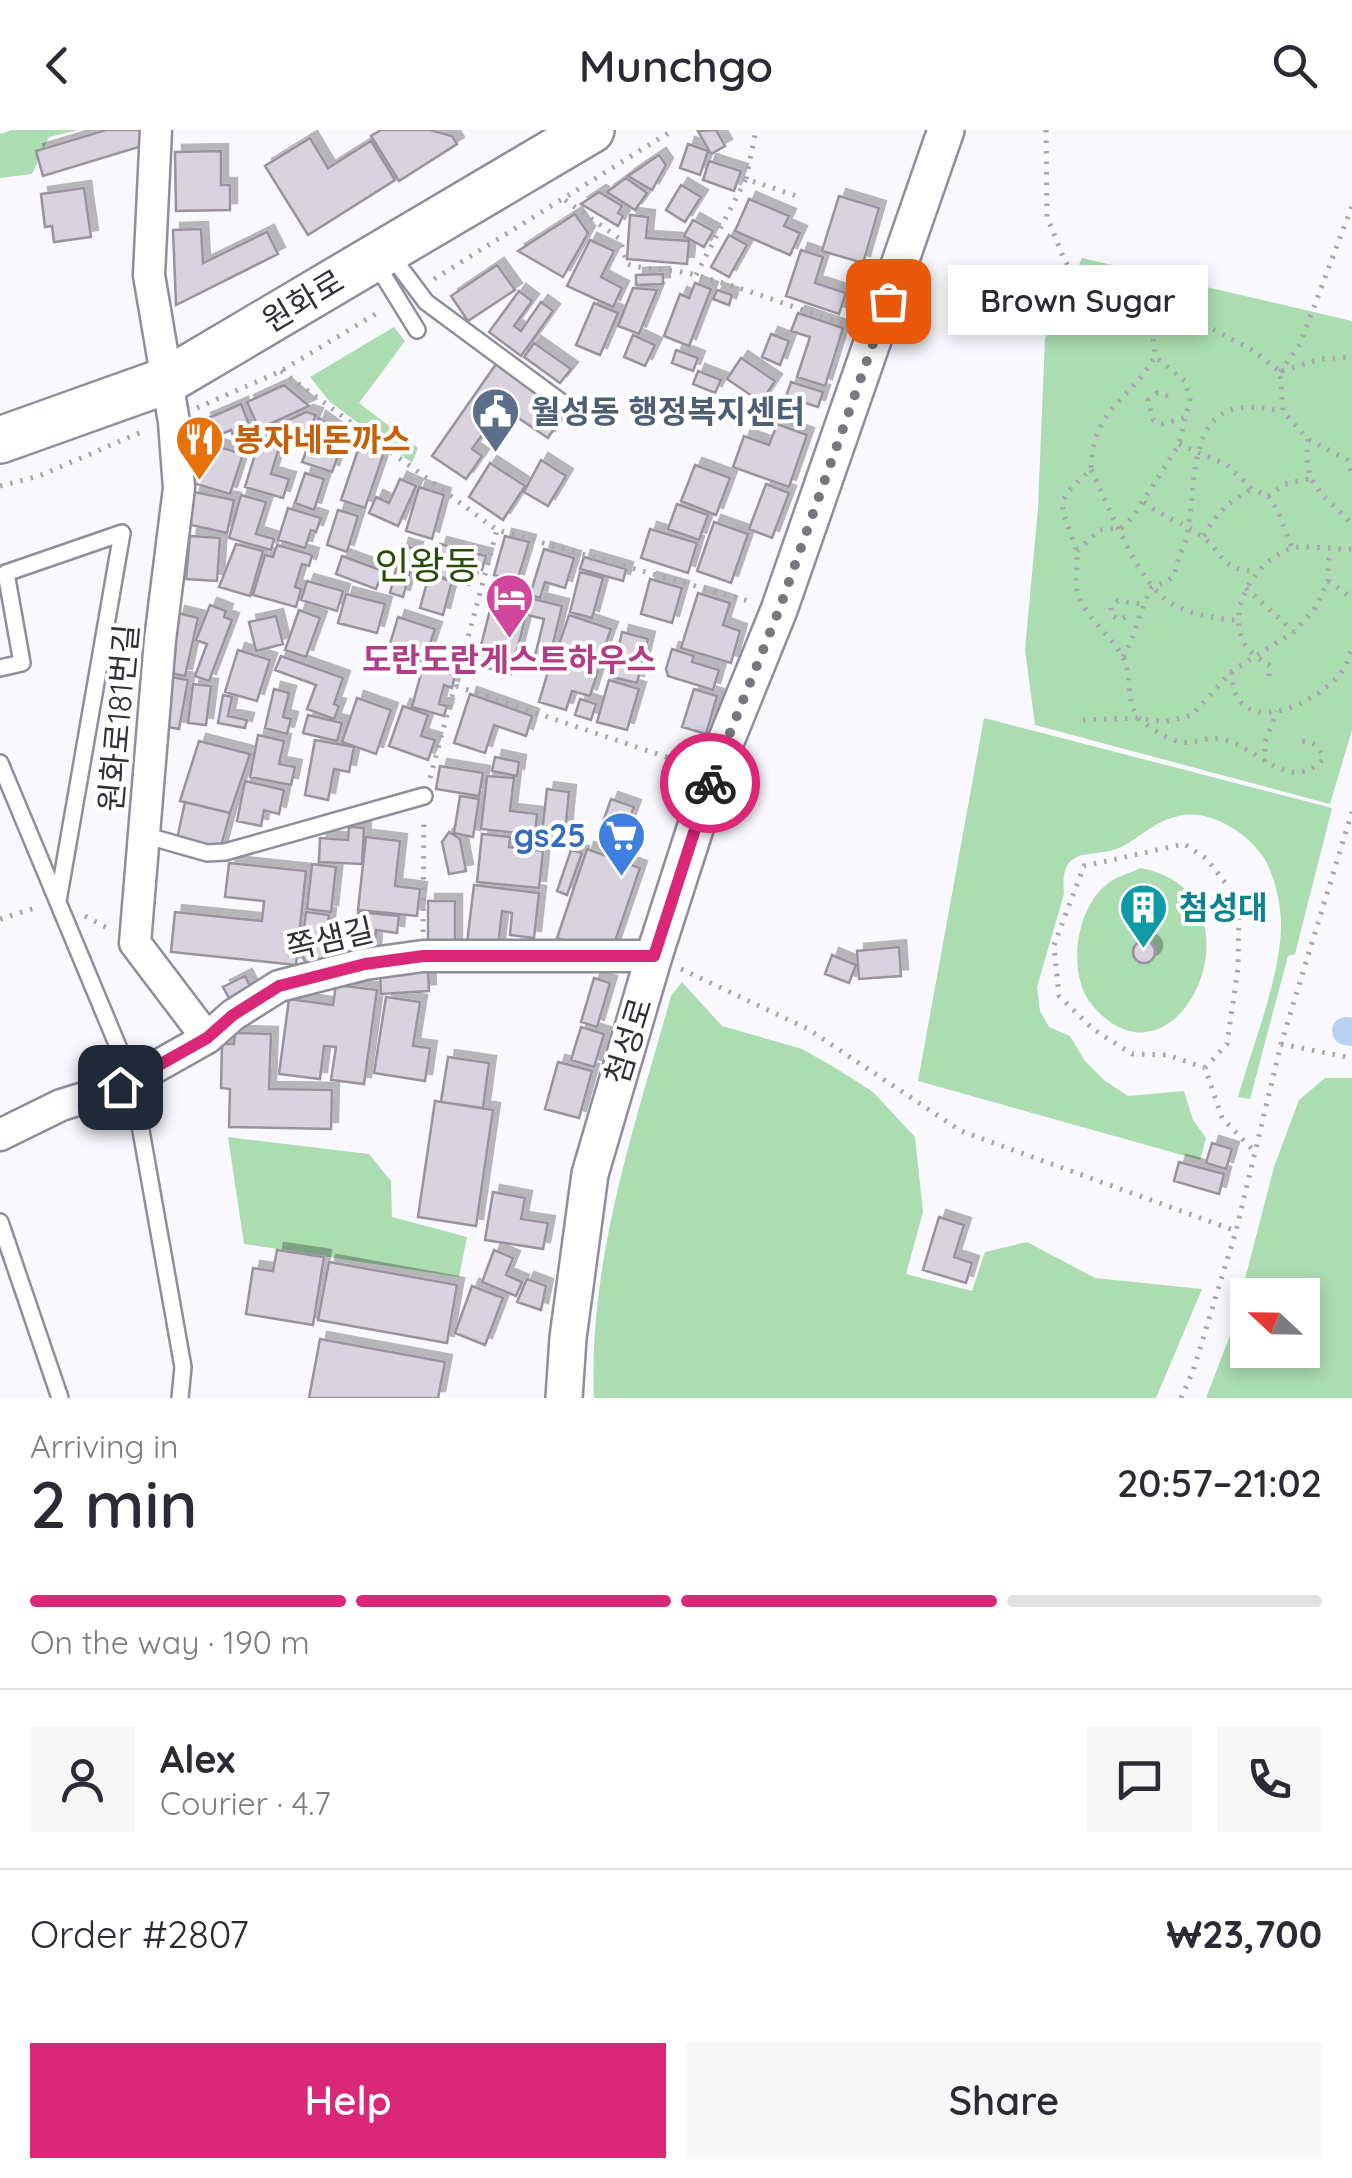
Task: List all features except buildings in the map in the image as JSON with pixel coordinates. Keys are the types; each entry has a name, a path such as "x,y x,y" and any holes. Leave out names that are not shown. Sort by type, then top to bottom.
{"main road":[{"name":"원화로","path":"0,440 171,399 380,255 591,130"}],"street":[{"name":"원화로181번길","path":"156,130 149,275 171,399 179,488 160,640 135,943 207,1038"},
{"name":"첨성로","path":"564,1398 590,1174 654,956 714,773 779,610 946,130"},
{"name":"쪽샘길","path":"0,1135 61,1105 132,1080 207,1038 233,1015 279,986 365,964 423,956 654,956"}],"lane":[{"path":"380,255 426,302 568,407"},
{"path":"380,255 397,301 417,330"},
{"path":"0,668 22,662 6,573 122,533 58,901"},
{"path":"0,763 132,1080 183,1367 180,1398"},
{"path":"144,836 207,852 225,852 424,796"},
{"path":"0,1222 60,1398"}],"path":[{"path":"416,289 674,130"},
{"path":"696,275 746,178 756,130"},
{"path":"1046,130 1047,217 1064,259 1080,285 1151,318 1208,327 1254,352 1280,372"},
{"path":"746,178 800,197"},
{"path":"565,200 620,239 626,264 696,275 876,335"},
{"path":"1283,412 1280,372 1300,344 1352,206"},
{"path":"0,486 39,476 171,399 281,372 397,301"},
{"path":"1077,551 1099,530 1120,528 1143,501 1179,444 1190,399 1185,381 1156,357 1151,318"},
{"path":"1156,357 1098,426 1091,470 1136,565 1152,587 1170,602 1190,611 1239,621"},
{"path":"1280,372 1320,359 1352,357"},
{"path":"281,372 497,530 779,610"},
{"path":"1168,396 1158,394 1148,400 1153,420 1162,424 1186,417"},
{"path":"1122,657 1135,637 1142,604 1152,587 1175,575 1176,560 1189,528 1190,496 1200,452 1206,430 1218,416 1242,405 1283,412 1308,439 1347,460 1352,474"},
{"path":"1308,439 1309,479 1352,524"},
{"path":"1179,444 1227,465 1252,489 1268,496 1292,548"},
{"path":"1091,470 1072,486 1063,502 1062,516 1077,551 1076,591 1088,615 1122,657 1138,718 1170,739 1185,744 1217,738 1233,742 1265,762 1302,774 1323,759 1312,742 1302,741"},
{"path":"1268,496 1285,484 1309,479"},
{"path":"1204,536 1229,501 1252,489"},
{"path":"1143,501 1204,536 1224,563 1240,571 1256,571"},
{"path":"423,956 424,796 497,530"},
{"path":"1269,676 1270,666 1243,641 1239,621 1246,588 1256,571 1292,548 1352,549"},
{"path":"1083,720 1138,718 1164,722 1192,715 1232,672 1294,632 1314,610 1328,581 1329,550"},
{"path":"1328,581 1352,598"},
{"path":"1246,588 1294,632"},
{"path":"1125,617 1119,620 1112,614 1112,606 1118,600 1142,604"},
{"path":"1232,672 1232,691 1241,705 1257,712 1277,711 1304,704 1328,686 1345,668 1352,648"},
{"path":"455,686 714,773"},
{"path":"1265,762 1265,742 1277,711"},
{"path":"1181,1398 1236,1231 1281,1044 1352,812"},
{"path":"1184,844 1208,859 1239,901 1238,968 1227,1044 1206,1068 1168,1055 1132,1054 1093,1029 1059,996 1054,944 1084,866 1184,844"},
{"path":"654,956 808,1029 961,1132 1236,1231"},
{"path":"1281,1044 1352,1058"},
{"path":"1206,1068 1222,1118 1253,1150"}],"green space":[{"path":"12,130 78,130 49,137 32,174 0,178 0,134"},
{"path":"1082,258 1352,321 1352,730 1330,804 1035,725 1025,650 1038,508 1045,339"},
{"path":"394,327 405,341 359,403 418,448 412,463 330,402 310,377"},
{"path":"984,718 1332,808 1295,954 1288,956 1250,1099 1238,1097 1271,989 1281,925 1274,882 1257,849 1227,825 1191,814 1164,821 1114,850 1082,855 1067,866 1064,894 1037,987 1040,1011 1049,1027 1070,1036 1085,1061 1128,1096 1184,1091 1193,1120 1206,1138 1200,1160 918,1081"},
{"path":"1141,868 1180,885 1201,914 1206,949 1199,984 1181,1013 1155,1030 1124,1029 1092,1005 1079,977 1077,960 1081,926 1095,896 1113,880"},
{"path":"682,982 722,1026 802,1049 834,1067 873,1092 915,1137 923,1212 906,1274 972,1291 985,1252 1027,1242 1095,1278 1202,1289 1156,1398 594,1398 598,1296 606,1245 629,1144 671,996"},
{"path":"1325,1078 1352,1078 1352,1398 1206,1398 1230,1336 1230,1368 1320,1368 1320,1278 1245,1278 1274,1167 1299,1100"},
{"path":"228,1137 369,1154 391,1181 392,1217 467,1237 459,1277 244,1244"}],"waterway":[{"path":"1346,1031 1352,1032"}],"way so far":[{"path":"710,783 779,610 888,301"}],"place":[{"name":"Brown Sugar","path":"888,301"},
{"name":"월성동 행정복지센터","path":"496,454"},
{"name":"봉자네돈까스","path":"199,482"},
{"name":"도란도란게스트하우스","path":"509,640"},
{"name":"gs25","path":"621,878"},
{"name":"첨성대","path":"1144,950"}],"district":[{"name":"인왕동","path":"427,566"}],"route":[{"path":"120,1087 207,1038 233,1015 279,986 365,964 423,956 654,956 710,783"}]}
